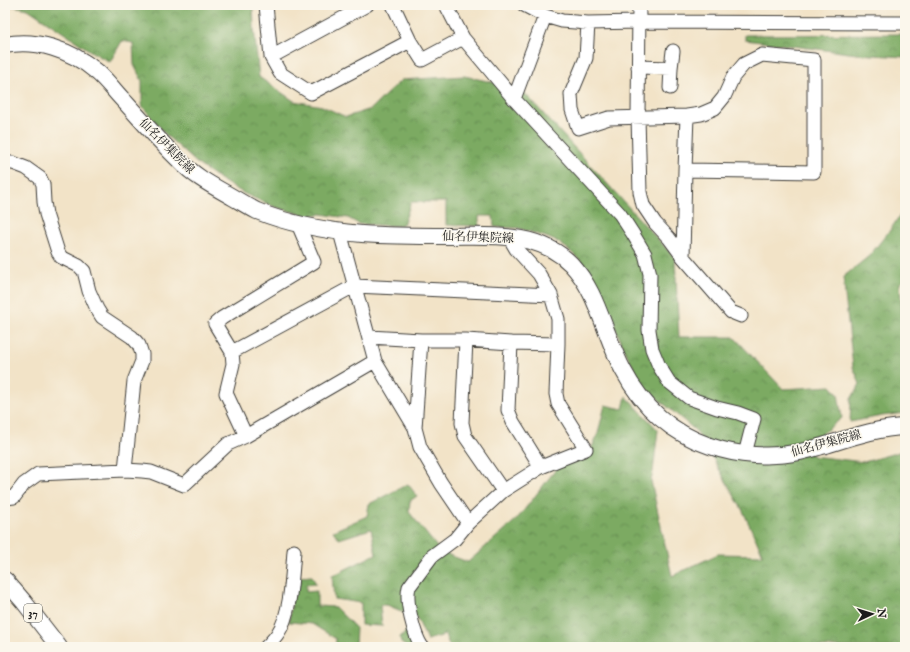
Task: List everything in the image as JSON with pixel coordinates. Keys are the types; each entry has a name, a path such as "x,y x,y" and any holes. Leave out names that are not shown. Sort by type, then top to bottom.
{"main road":[{"name":"仙名伊集院線","path":"5,45 29,43 43,46 67,53 95,70 109,83 120,97 182,163 215,187 256,210 298,224 340,232 401,236 509,237 525,239 549,247 570,263 586,283 616,354 631,383 654,413 671,427 688,437 729,452 771,455 802,452 868,432 905,427"},
{"name":"37","path":"5,580 59,647"}],"street":[{"path":"266,5 271,57 280,73 293,83 311,93 410,41"},
{"path":"271,57 367,5"},
{"path":"393,5 410,41 422,60 464,38"},
{"path":"446,5 464,38 484,63 514,99 620,214 645,254 650,274 649,330 652,349 659,366 669,382 689,398 754,419 745,454"},
{"path":"524,5 544,16 562,21 588,23 905,23"},
{"path":"639,5 638,116 640,192 643,205 655,224 669,238 683,257 731,312 741,316"},
{"path":"514,99 544,16"},
{"path":"588,23 586,58 571,94 572,110 578,128 608,118 638,116 687,116 701,114 715,108 724,97 733,77 744,64 762,55 814,60 814,172 685,170"},
{"path":"670,88 673,51"},
{"path":"638,67 671,68"},
{"path":"683,257 687,116"},
{"path":"5,163 13,163 26,168 40,178 43,184 46,214 58,252 84,271 89,291 102,317 132,337 139,345 142,354 142,361 134,381 125,470"},
{"path":"246,436 226,393 233,364 232,352 215,324 222,318 314,262 298,224"},
{"path":"340,232 375,362 416,428"},
{"path":"422,647 419,643 412,622 408,593 409,587 432,556 454,539 468,523 503,491 542,467 586,449 558,404 556,394 558,319 551,295 539,274 516,249 509,237"},
{"path":"232,352 354,286 551,295"},
{"path":"369,337 558,344"},
{"path":"421,340 416,428 420,448 468,523"},
{"path":"466,340 462,423 466,436 503,491"},
{"path":"511,343 508,410 513,422 542,467"},
{"path":"5,498 14,496 24,484 38,474 125,470 142,471 151,472 184,485 228,444 246,436 375,362"},
{"path":"266,647 278,633 286,616 294,552"}],"green space":[{"path":"8,5 253,5 259,77 294,101 322,106 346,117 371,109 401,80 464,76 520,88 675,258 679,337 734,337 783,389 831,386 838,394 842,418 808,445 812,456 864,462 899,452 905,447 905,647 450,647 445,635 427,640 417,618 387,605 380,605 382,626 361,625 361,603 334,599 332,576 376,554 371,529 339,539 333,531 367,516 369,504 408,484 417,496 410,501 409,512 441,552 468,562 517,519 557,468 590,452 598,433 605,405 623,409 626,396 658,430 651,481 672,576 718,554 763,555 743,511 696,431 644,387 624,349 600,290 587,267 569,250 558,242 518,228 494,227 493,216 479,216 479,226 446,225 446,202 411,202 404,223 399,226 359,224 348,218 321,214 307,216 275,207 245,194 199,165 166,135 142,106 142,81 134,65 133,43 122,41 110,62 92,52 28,9"},
{"path":"905,34 905,57 857,54 745,40 745,35"},
{"path":"905,208 905,280 900,283 905,370 905,413 850,422 851,399 860,384 853,367 843,277 869,256"},
{"path":"312,576 316,584 306,585 306,592 317,591 317,606 335,607 356,628 355,647 335,647 336,639 312,624 289,622 295,577"},
{"path":"409,626 418,647 407,647 401,643 400,637 405,633"}]}
